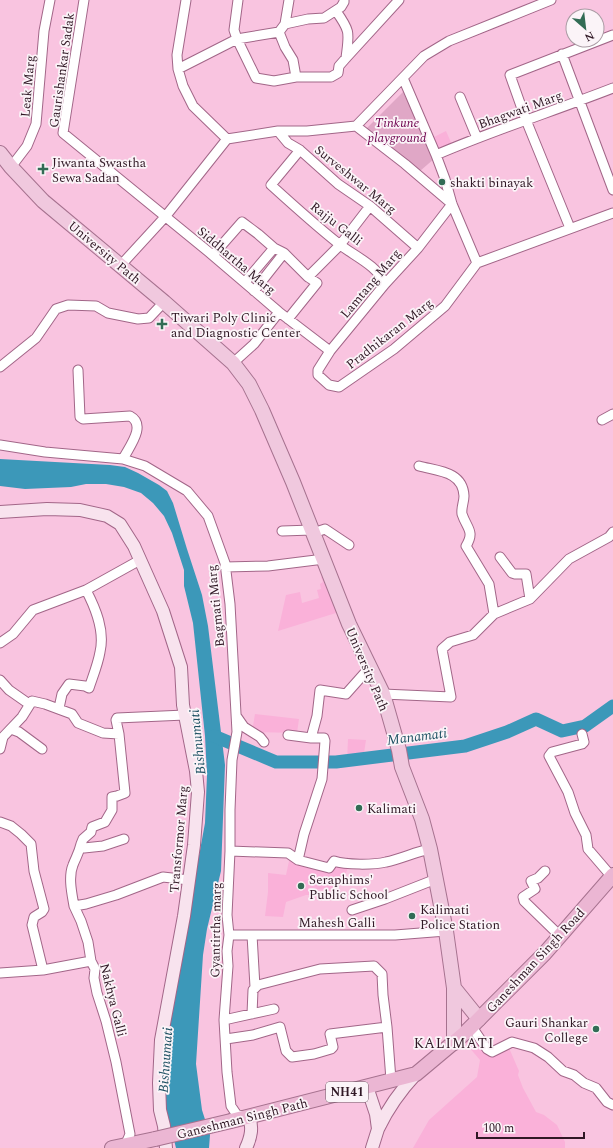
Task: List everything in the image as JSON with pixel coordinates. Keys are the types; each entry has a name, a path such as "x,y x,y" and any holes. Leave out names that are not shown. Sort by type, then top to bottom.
{"highway":[{"name":"Ganeshman Singh Road","path":"454,1043 545,954 612,876"},
{"name":"Ganeshman Singh Path","path":"121,1147 416,1074 454,1043"}],"main road":[{"name":"University Path","path":"0,153 43,201 121,265 233,363 248,384 262,410 313,531 349,624 383,694 399,750 402,767 422,819 430,848 446,931 454,988 454,1043"},
{"name":"Transformor Marg","path":"0,512 47,509 73,510 107,516 120,524 134,546 163,611 181,667 185,715 196,770 198,792 194,845 184,916 161,1040 159,1083 160,1110 164,1126 166,1148"},
{"path":"454,988 475,1023"},
{"path":"372,1148 378,1128 385,1114 394,1100 416,1074"},
{"path":"367,1087 376,1114 378,1128"},
{"path":"246,1148 251,1136 252,1125 249,1116"}],"street":[{"name":"Leak Marg","path":"11,167 27,146 36,124 44,31 50,0"},
{"name":"Gaurishankar Sadak","path":"84,0 63,133 165,217"},
{"path":"186,0 177,55 178,69 183,86 194,106 227,139"},
{"path":"238,0 234,30 237,39 256,78 274,81 296,77 331,76 338,73 339,66 400,0"},
{"path":"178,69 237,39 279,32 285,24 289,0"},
{"path":"285,24 308,18 324,18 341,7 344,0"},
{"path":"121,265 165,217 227,139 278,131 307,131 356,126 424,56 449,41 551,0"},
{"path":"336,11 345,24 349,34 346,58"},
{"path":"279,32 293,60 296,77"},
{"path":"570,228 526,120 510,75 613,35"},
{"path":"562,54 613,190"},
{"path":"403,78 446,179 452,204 477,264 613,213"},
{"name":"Bhagwati Marg","path":"436,156 477,138 613,88"},
{"path":"460,97 477,138"},
{"path":"356,126 405,164 452,204"},
{"name":"Surveshwar Marg","path":"278,131 288,144 300,150 338,184 370,206 418,248"},
{"name":"Rajju Galli","path":"300,150 271,185 340,245 364,260 382,278 385,284"},
{"name":"Lamtang Marg","path":"324,379 318,375 318,370 330,352 385,284 418,248 452,204"},
{"path":"308,277 340,245 370,206"},
{"name":"Siddhartha Marg","path":"165,217 245,282 279,312 330,352"},
{"path":"212,255 242,222 274,248 284,253 308,277 317,283 288,319"},
{"path":"245,282 274,248"},
{"path":"254,290 284,253"},
{"name":"Pradhikaran Marg","path":"324,379 329,386 339,387 394,349 445,306 477,264"},
{"path":"0,367 36,338 56,309 68,305 96,306 108,313 138,319 149,318 164,302"},
{"path":"233,363 254,344 279,312"},
{"path":"78,370 80,417 83,420 130,416 138,423 136,436 123,459"},
{"path":"602,420 613,414"},
{"name":"Bagmati Marg","path":"0,445 45,452 123,459 145,466 187,491 208,516 226,568 230,604 238,732"},
{"path":"419,466 446,471 458,480 462,486 464,496 461,512 470,532 471,538 466,546 489,584 494,614"},
{"path":"282,531 313,531 325,529 350,545"},
{"path":"383,694 451,697 442,649 450,642 473,635 494,614 530,599 569,559 610,537 613,532"},
{"path":"500,557 512,573 526,574 530,599"},
{"path":"226,568 268,566 324,559"},
{"path":"0,643 13,634 32,610 86,590 140,560"},
{"path":"59,708 62,694 69,684 89,688 100,653 102,640 100,626 94,604 86,590"},
{"path":"311,738 317,716 320,690 346,694 370,667"},
{"path":"0,680 9,690 29,704"},
{"path":"0,750 3,737 22,717 32,701 59,708 72,714 78,723 103,733 119,734 116,720 117,718 185,715"},
{"path":"237,717 244,727 260,737 264,742"},
{"path":"11,729 19,732 42,749"},
{"name":"Gyantirtha marg","path":"238,732 232,760 227,915 228,966 224,1020 227,1072 231,1106 237,1115 249,1116"},
{"name":"Nakhya Galli","path":"119,734 125,793 112,797 112,810 105,822 92,826 91,832 83,839 78,856 72,866 71,886 74,906 81,921 88,942 91,961 95,969 94,978 97,993 108,1028 116,1062 130,1134 121,1147"},
{"path":"582,734 584,742 582,744 552,752 549,756 568,792 575,813 586,834 588,849 612,876"},
{"path":"288,736 325,739 322,779 304,834 298,860"},
{"path":"0,822 10,826 22,834 31,844 34,871 44,909 34,917 32,925 43,970"},
{"path":"81,844 84,848 103,846 124,838"},
{"path":"230,851 288,853 298,860 329,868 334,861 347,864 385,863 430,848"},
{"path":"545,871 538,878 531,881 536,889 523,897 524,901 560,936"},
{"path":"74,906 116,895 163,878 189,880"},
{"path":"352,910 436,879"},
{"name":"Mahesh Galli","path":"228,935 394,935 446,931"},
{"path":"252,935 255,987 253,990 252,1014"},
{"path":"0,974 43,970 91,961"},
{"path":"255,987 320,969 374,966 382,974 391,1080"},
{"path":"224,1020 274,1009"},
{"path":"475,1023 487,1049 492,1052 512,1042 534,1048 548,1056 563,1071 574,1075 584,1083 596,1088 607,1102 613,1105"},
{"path":"226,1039 254,1035 280,1027 286,1051 292,1057 314,1054 331,1049 333,1047 330,1034 387,1027"}],"shaded area":[{"path":"446,131 453,147 437,154 430,139"},
{"path":"327,576 338,600 336,613 278,631 286,595 300,592 302,603 319,598 317,590 321,589 320,584 323,582 321,577"},
{"path":"255,714 299,719 297,733 252,732"},
{"path":"348,739 366,740 363,760 347,761"},
{"name":"Seraphims' Public School","path":"294,860 329,869 333,862 349,865 342,883 334,881 332,891 318,889 315,895 306,895 286,902 283,917 265,916 268,892 268,873 286,875 289,861"},
{"path":"472,1027 498,1052 509,1048 519,1071 518,1075 523,1088 536,1112 544,1115 557,1125 565,1142 565,1148 413,1148 429,1120 477,1077 480,1060 461,1038"}],"green space":[{"name":"Tinkune playground","path":"403,92 435,158 420,171 363,132"}],"water":[{"path":"0,459 125,467 159,485 167,491 173,503 202,595 208,626 225,765 221,871 207,929 203,955 196,1064 202,1110 210,1135 209,1148 176,1148 171,1128 167,1121 164,1105 167,1031 205,823 207,775 205,736 193,623 184,586 184,570 172,533 164,516 153,503 141,493 124,487 106,484 86,484 71,487 25,489 0,486"}],"waterway":[{"name":"Manamati","path":"214,736 276,762 336,762 465,746 507,732 536,719 562,731 585,726 613,706"}],"place":[{"name":"Jiwanta Swastha Sewa Sadan","path":"43,169"},
{"name":"shakti binayak","path":"442,182"},
{"name":"Tiwari Poly Clinic and Diagnostic Center","path":"162,324"},
{"name":"Kalimati","path":"359,808"},
{"name":"Seraphims' Public School","path":"301,886"},
{"name":"Kalimati Police Station","path":"412,916"},
{"name":"Gauri Shankar College","path":"596,1029"}],"district":[{"name":"KALIMATI","path":"454,1043"}],"water label":[{"name":"Bishnumati","path":"197,742"},
{"name":"Bishnumati","path":"165,1060"}]}
